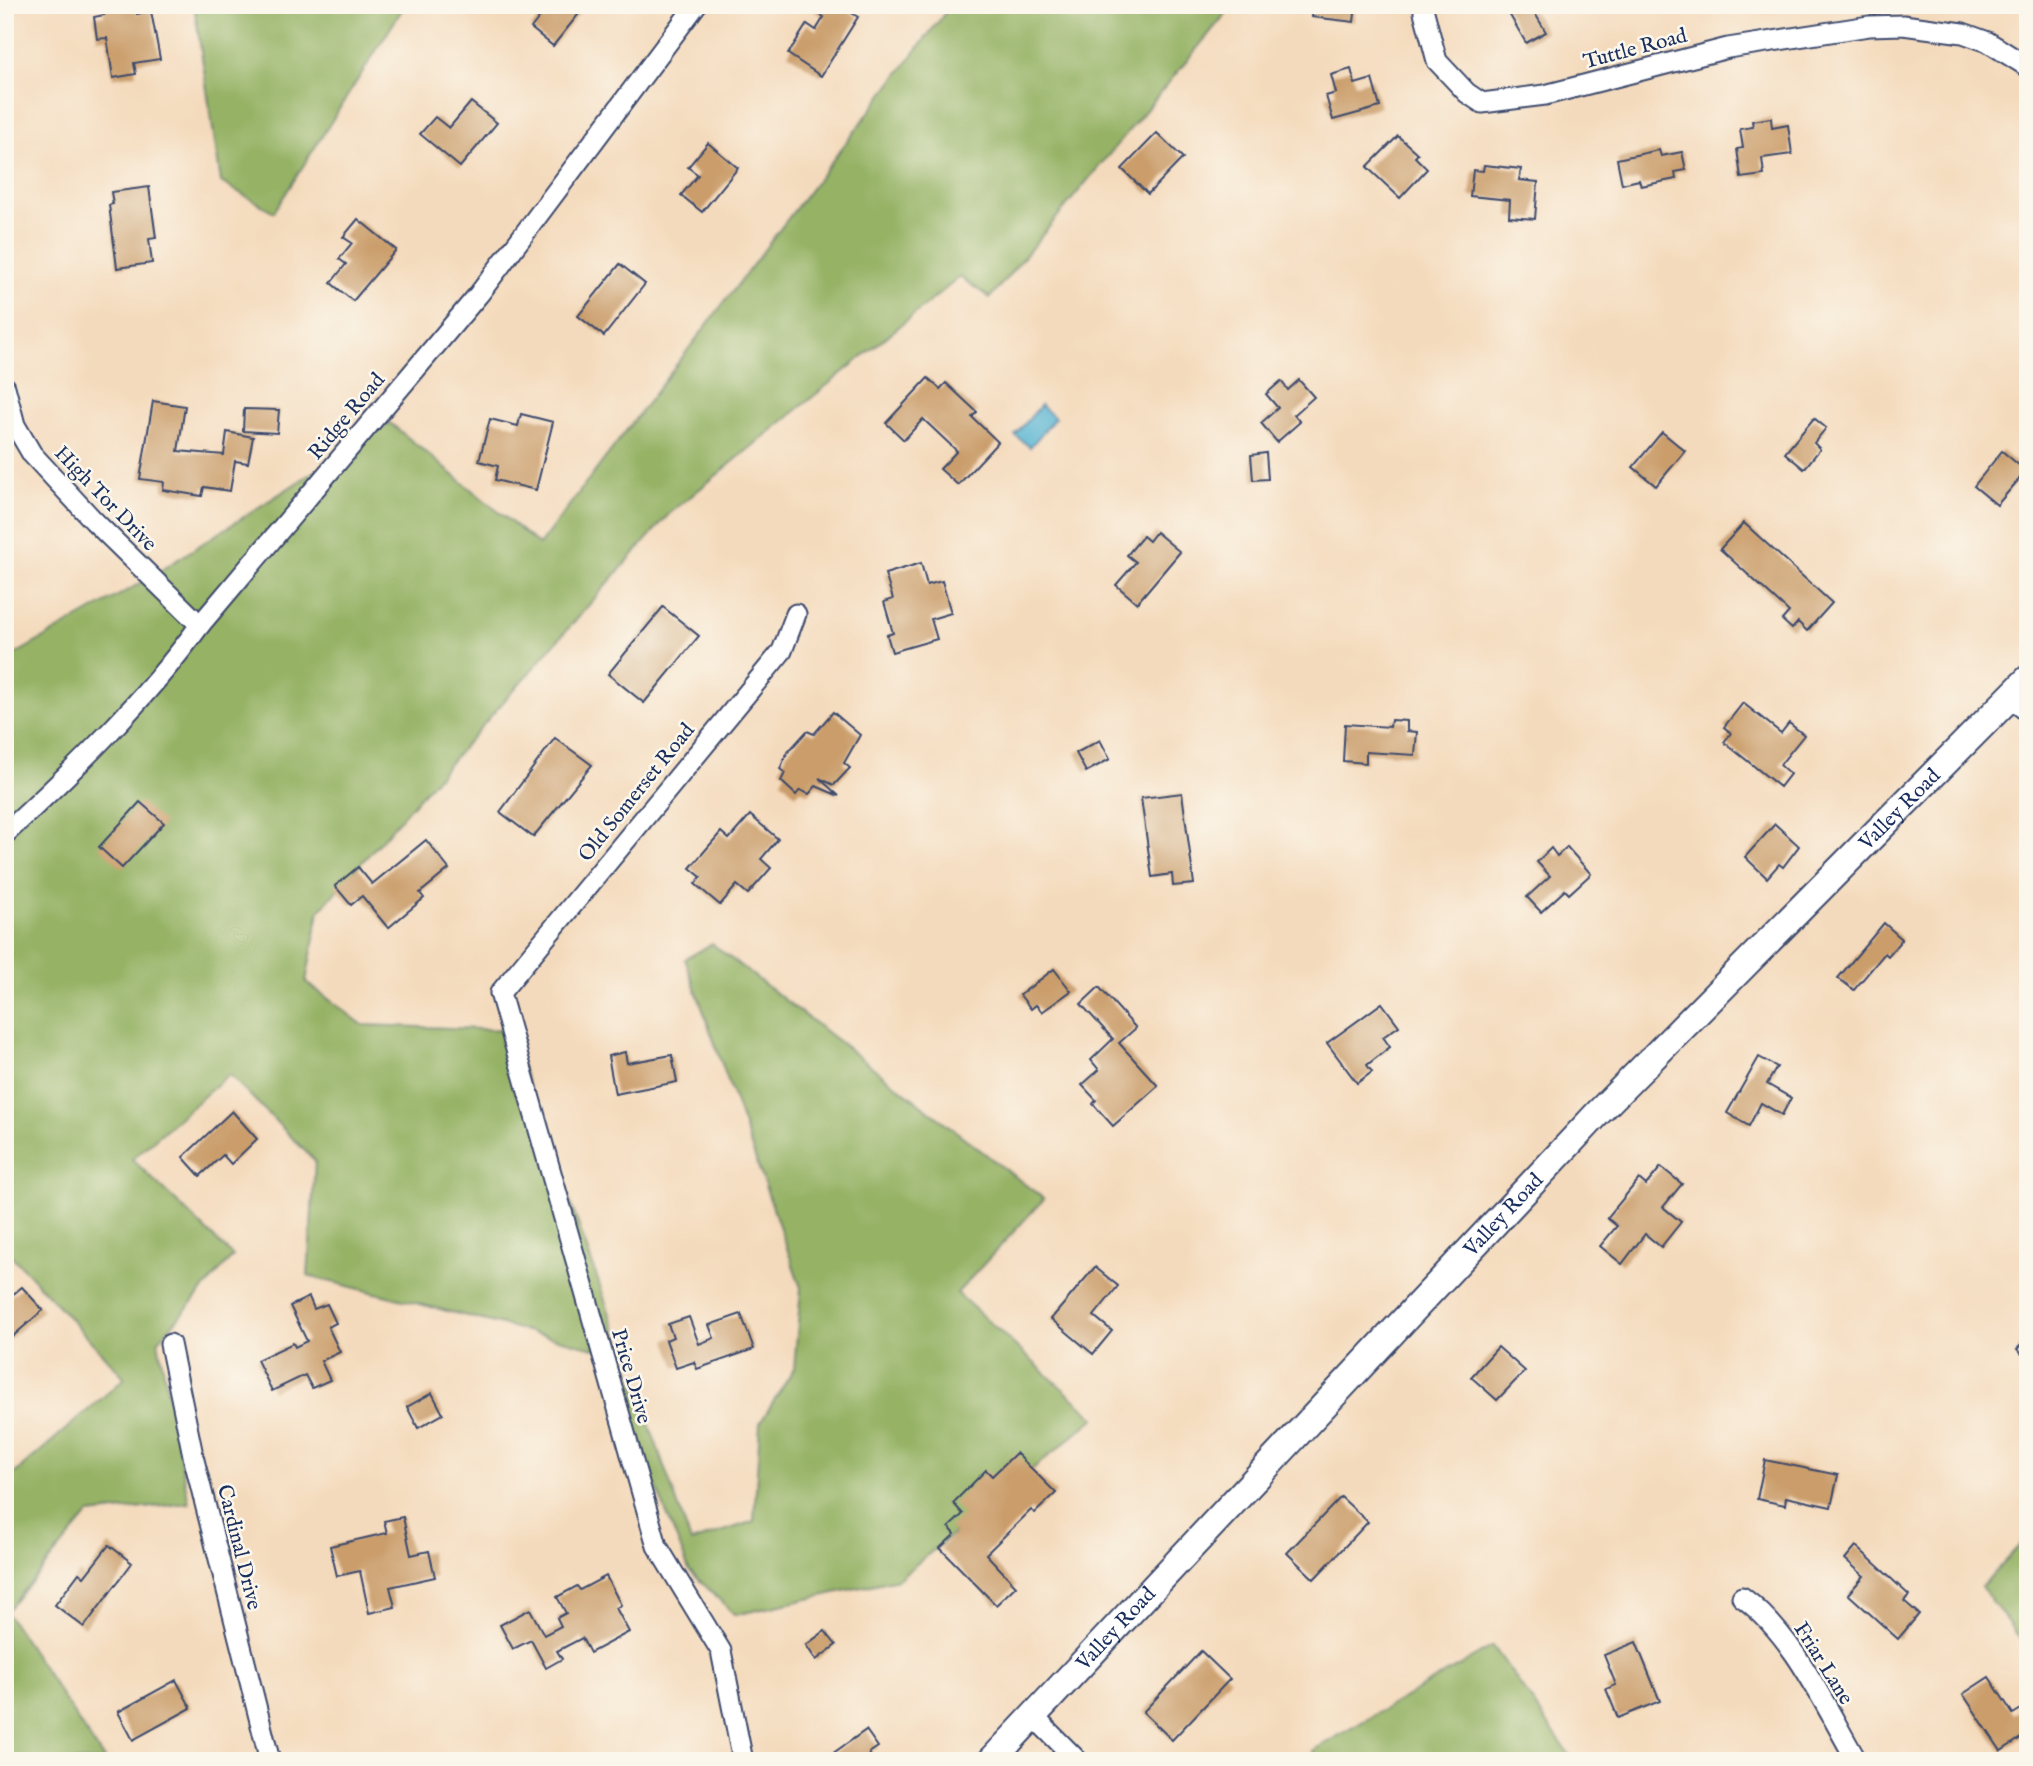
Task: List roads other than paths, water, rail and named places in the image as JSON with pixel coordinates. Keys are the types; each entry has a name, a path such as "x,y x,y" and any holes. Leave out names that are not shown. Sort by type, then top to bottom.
{"main road":[{"name":"Valley Road","path":"991,1761 1597,1114 2022,696"}],"street":[{"name":"Ridge Road","path":"5,835 65,779 176,657 479,294 696,5"},
{"name":"Tuttle Road","path":"1424,12 1437,61 1467,93 1482,103 1545,95 1728,48 1869,26 1903,25 1963,33 1988,43 2028,67"},
{"name":"High Tor Drive","path":"5,387 15,425 32,454 93,522 200,625"},
{"name":"Old Somerset Road","path":"500,993 782,651 796,614"},
{"name":"Price Drive","path":"500,993 657,1546 721,1651 743,1761"},
{"name":"Cardinal Drive","path":"170,1344 194,1461 270,1761"},
{"name":"Friar Lane","path":"1742,1597 1760,1611 1782,1635 1857,1761"},
{"path":"1033,1716 1078,1761"}],"water":[{"path":"1041,405 1055,418 1030,447 1015,435"}]}
